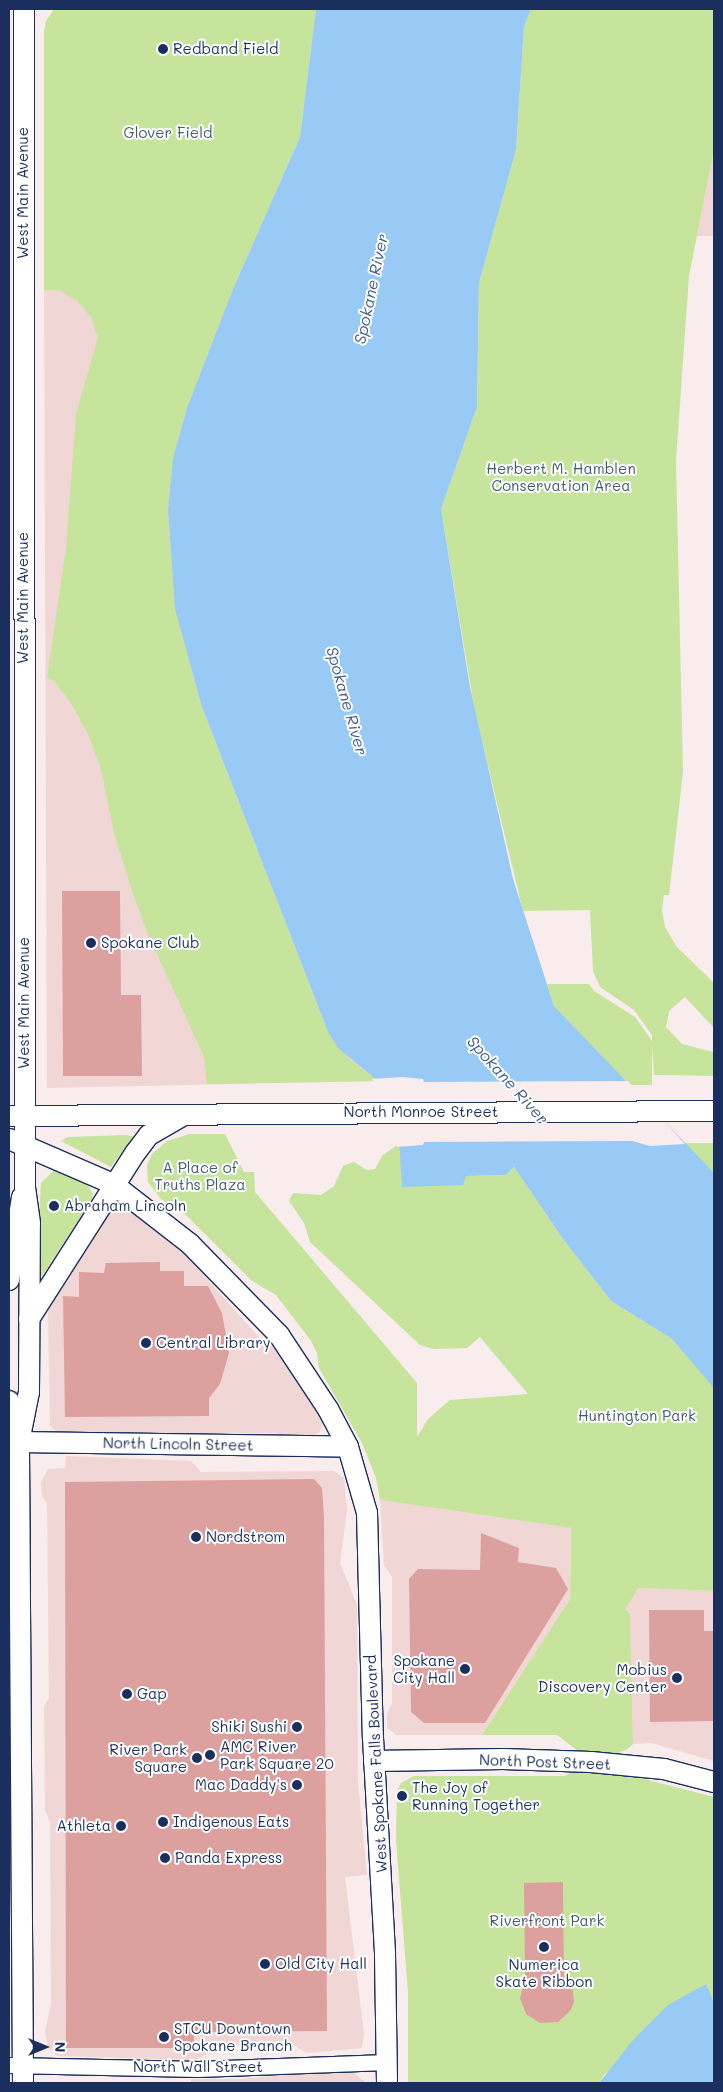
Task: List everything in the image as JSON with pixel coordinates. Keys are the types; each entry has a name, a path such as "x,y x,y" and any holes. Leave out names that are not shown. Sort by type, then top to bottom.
{"main road":[{"name":"West Main Avenue","path":"14,1442 29,1392 30,1223 17,1142 24,9"},
{"name":"North Monroe Street","path":"17,1115 714,1111"},
{"name":"North Monroe Street","path":"29,1319 114,1184 150,1135 188,1113"},
{"name":"West Spokane Falls Boulevard","path":"17,1142 114,1184 190,1244 279,1335 328,1409 348,1447 368,1512 374,1761 385,1955 386,2083"},
{"name":"West Main Avenue","path":"9,1280 25,1188"},
{"name":"West Main Avenue","path":"9,1402 14,1442 18,2071"},
{"name":"North Lincoln Street","path":"14,1442 348,1447"},
{"name":"North Post Street","path":"374,1761 503,1759 591,1762 664,1770 714,1782"}],"street":[{"name":"North Wall Street","path":"18,2071 198,2069 386,2062"}],"shaded area":[{"path":"714,150 714,236 697,236"},
{"path":"233,289 185,961 328,1032 378,1081 47,1088 44,290"},
{"path":"129,1205 184,1248 192,1262 263,1342 277,1349 320,1414 323,1423 320,1432 310,1437 284,1437 276,1433 62,1435 50,1426 48,1308 112,1208"},
{"name":"River Park Square","path":"66,1456 191,1461 201,1472 334,1471 344,1478 347,1510 340,1563 357,1605 358,1782 367,1875 345,1877 364,2034 362,2048 307,2053 295,2046 224,2045 196,2060 57,2056 48,2048 45,2031 51,2004 50,1822 45,1810 44,1706 49,1698 47,1504 42,1496 41,1482 48,1469 65,1468"},
{"path":"380,1500 571,1528 570,1599 482,1735 397,1735 387,1728 387,1714 392,1703 392,1577 384,1565"},
{"path":"637,1588 714,1591 714,1761 651,1743 633,1744 630,1613 625,1610"},
{"path":"321,2071 352,2071 366,2083 191,2083 191,2079 242,2079"}],"green space":[{"name":"Glover Field","path":"54,9 316,9 300,137 233,289 187,408 173,458 168,509 175,609 202,707 328,1032 350,1059 378,1081 207,1084 204,1057 147,932 132,891 114,833 101,769 88,734 71,703 54,681 47,678 66,548 76,414 98,337 91,317 77,301 59,290 44,290 44,32 46,21"},
{"name":"Herbert M. Hamblen Conservation Area","path":"531,9 714,9 714,150 689,276 676,460 683,772 669,895 664,895 662,910 665,927 676,946 714,983 714,1028 685,997 669,1011 666,1027 682,1044 713,1052 714,1076 654,1075 652,1044 652,1085 628,1085 554,1006 547,984 589,984 594,991 635,1017 652,1041 652,1035 634,1010 600,987 593,971 590,910 523,911 475,712 441,509 477,407 479,283 516,150 524,27"},
{"path":"190,1134 225,1134 244,1172 254,1172 255,1192 417,1383 417,1437 428,1419 450,1400 528,1394 480,1337 467,1348 434,1349 420,1345 310,1242 304,1223 289,1201 293,1193 321,1195 334,1186 343,1166 354,1162 367,1170 375,1169 382,1156 400,1143 403,1187 466,1176 506,1175 514,1167 563,1239 611,1301 672,1339 714,1387 714,1591 638,1588 625,1610 630,1613 633,1744 626,1750 611,1755 578,1751 557,1735 482,1735 570,1599 571,1528 380,1500 376,1478 362,1443 319,1368 317,1353 311,1341 276,1295 252,1281 186,1215 161,1199 148,1182 147,1165 152,1154 167,1141"},
{"path":"127,1135 134,1137 111,1167 61,1141 68,1137"},
{"path":"683,1143 714,1143 714,1173 692,1153"},
{"path":"54,1170 85,1181 93,1194 92,1200 42,1276 38,1277 36,1274 41,1183"},
{"name":"Riverfront Park","path":"573,1771 621,1773 714,1797 714,2003 705,1984 604,2075 599,2083 408,2083 408,1993 396,1840 397,1791 401,1783 414,1776 565,1776"}],"water":[{"name":"Spokane River","path":"316,9 531,9 524,27 516,150 479,283 477,407 441,509 470,687 513,879 554,1006 714,1173 714,1388 672,1339 611,1301 563,1239 514,1167 506,1175 466,1176 463,1185 402,1187 398,1122 378,1081 338,1048 328,1032 202,707 175,609 168,509 173,458 187,408 233,289 300,137"},
{"path":"706,1984 714,2003 714,2083 599,2083 633,2040 668,2005"}],"pier":[{"path":"402,1077 423,1079 424,1082 628,1081 685,1144 650,1146 632,1141 424,1142 423,1145 397,1147 396,1123 383,1094 372,1079"}],"building":[{"name":"Spokane Club","path":"62,891 120,891 121,995 141,995 142,1076 63,1076"},
{"name":"Central Library","path":"160,1262 160,1271 184,1271 184,1286 208,1286 222,1313 229,1353 220,1384 209,1398 209,1416 65,1417 63,1296 79,1297 79,1272 104,1273 106,1263"},
{"name":"River Park Square","path":"314,1479 322,1488 324,1518 327,2031 194,2032 194,2048 66,2048 65,1482"},
{"name":"Spokane City Hall","path":"481,1533 519,1548 518,1562 556,1568 568,1589 485,1723 424,1723 411,1712 409,1579 418,1569 480,1570"},
{"name":"Mobius Discovery Center","path":"649,1610 704,1610 704,1631 714,1631 714,1721 650,1722"},
{"name":"Numerica Skate Ribbon","path":"563,1882 564,1975 572,1985 574,2002 571,2010 558,2022 540,2023 526,2014 520,1998 525,1979 524,1883"}],"place":[{"name":"Redband Field","path":"163,49"},
{"name":"Spokane Club","path":"91,943"},
{"name":"Abraham Lincoln","path":"54,1206"},
{"name":"Central Library","path":"146,1343"},
{"name":"Nordstrom","path":"196,1537"},
{"name":"Spokane City Hall","path":"465,1669"},
{"name":"Mobius Discovery Center","path":"677,1678"},
{"name":"Gap","path":"127,1694"},
{"name":"Shiki Sushi","path":"297,1727"},
{"name":"AMC River Park Square 20","path":"210,1755"},
{"name":"River Park Square","path":"197,1758"},
{"name":"Mac Daddy's","path":"297,1785"},
{"name":"The Joy of Running Together","path":"402,1796"},
{"name":"Indigenous Eats","path":"163,1822"},
{"name":"Athleta","path":"121,1826"},
{"name":"Panda Express","path":"165,1858"},
{"name":"Numerica Skate Ribbon","path":"544,1947"},
{"name":"Old City Hall","path":"265,1964"},
{"name":"STCU Downtown Spokane Branch","path":"164,2037"}],"park label":[{"name":"A Place of Truths Plaza","path":"200,1176"},
{"name":"Huntington Park","path":"637,1416"}]}
